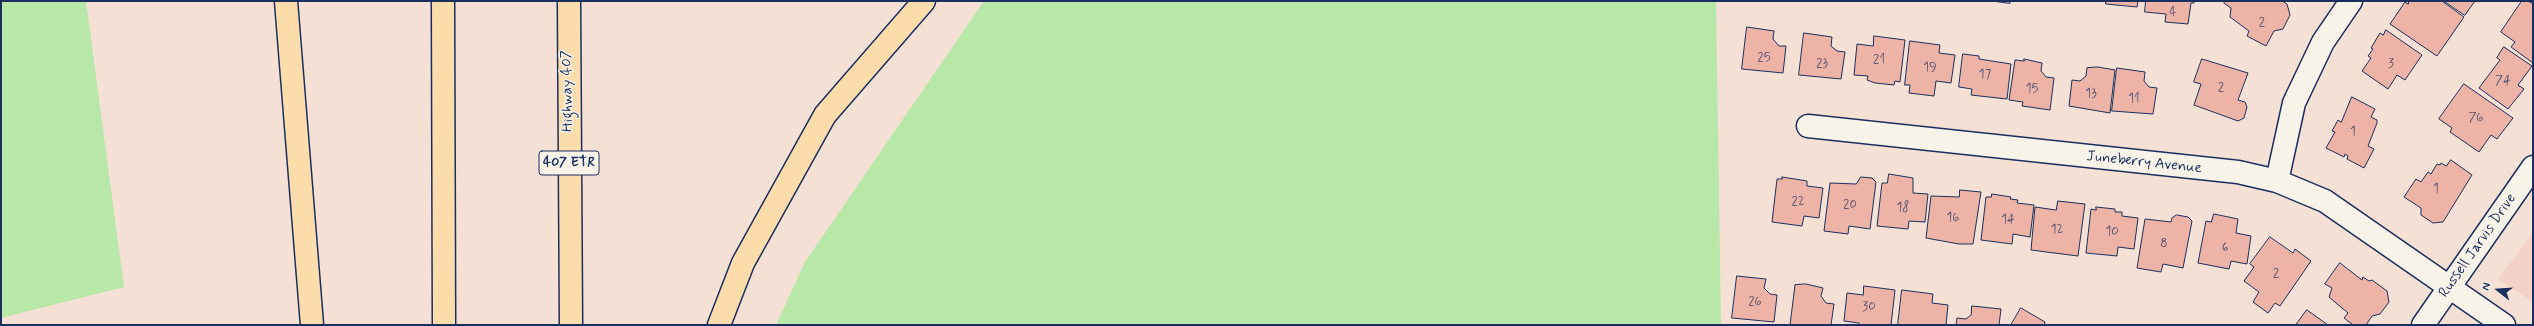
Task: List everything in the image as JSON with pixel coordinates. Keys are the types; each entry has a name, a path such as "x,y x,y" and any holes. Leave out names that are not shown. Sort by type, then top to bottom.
{"highway":[{"path":"286,1 312,325"},
{"path":"443,1 444,325"},
{"name":"Highway 407","path":"569,1 571,325"},
{"path":"719,325 743,263 825,115 924,1"}],"street":[{"path":"2277,181 2294,103 2323,42 2345,3"},
{"name":"Juneberry Avenue","path":"1808,126 2238,172 2277,181 2325,201 2504,325"},
{"name":"Russell Jarvis Drive","path":"2423,325 2533,167"}],"shaded area":[{"path":"2533,233 2533,302 2498,279"}],"green space":[{"path":"1,1 86,1 124,287 1,318"},
{"path":"984,1 1716,1 1721,325 776,325 805,262"}],"building":[{"path":"1992,1 2010,1 2010,3"},
{"path":"2106,1 2138,1 2137,7 2106,4"},
{"path":"2146,1 2194,1 2194,3 2191,3 2188,24 2165,22 2166,14 2145,12"},
{"path":"2226,1 2282,1 2287,4 2290,15 2283,29 2274,31 2266,46 2247,36 2249,31 2230,17 2231,8 2224,3"},
{"path":"2409,1 2442,1 2464,17 2437,56 2390,24 2405,2 2408,4"},
{"path":"2444,1 2475,1 2465,15"},
{"path":"2522,1 2528,1 2533,4 2533,63 2511,47 2515,42 2501,32"},
{"path":"1747,27 1774,31 1773,39 1779,46 1786,46 1783,73 1742,69"},
{"path":"2386,30 2422,55 2405,80 2397,75 2388,89 2362,71 2371,58 2368,56 2373,49 2371,48 2380,33 2383,35"},
{"path":"1804,33 1832,37 1831,46 1837,51 1845,52 1841,79 1799,75"},
{"path":"1874,36 1905,40 1900,82 1895,81 1894,85 1875,83 1867,80 1868,76 1854,75 1857,44 1873,46"},
{"path":"1910,41 1940,45 1939,53 1955,55 1951,83 1936,81 1934,96 1909,93 1910,85 1905,85"},
{"path":"2504,47 2532,66 2518,85 2524,89 2508,109 2479,88 2500,60 2497,58"},
{"path":"1963,54 1979,56 1979,59 2011,64 2007,99 1971,95 1972,89 1959,87"},
{"path":"2024,59 2042,63 2041,71 2046,77 2054,78 2050,110 2022,106 2023,102 2009,100 2015,60 2024,61"},
{"path":"2202,59 2248,73 2238,100 2245,102 2247,107 2244,118 2238,121 2194,105 2201,84 2194,82"},
{"path":"2098,67 2115,70 2110,113 2069,106 2072,80 2080,81 2086,76 2087,68"},
{"path":"2117,68 2145,72 2144,81 2149,87 2157,88 2153,114 2112,111"},
{"path":"2464,84 2513,118 2497,139 2491,135 2479,152 2450,132 2452,128 2439,119"},
{"path":"2352,97 2375,109 2371,117 2377,120 2368,146 2374,149 2364,168 2347,159 2348,156 2345,154 2344,157 2326,148 2335,132 2332,131 2338,120 2341,122"},
{"path":"2451,160 2472,175 2443,222 2433,223 2421,215 2421,208 2404,197 2416,179 2421,182 2428,172 2431,174 2437,164 2440,165 2441,163 2446,166"},
{"path":"1889,174 1913,178 1913,193 1928,194 1925,222 1909,221 1908,229 1877,226 1882,183 1887,183"},
{"path":"1782,177 1807,181 1807,186 1823,188 1819,218 1804,216 1802,226 1772,222 1777,179 1782,179"},
{"path":"1861,177 1872,178 1876,182 1870,229 1849,226 1848,234 1824,231 1830,183 1856,184"},
{"path":"1960,190 1981,192 1973,244 1959,244 1926,238 1931,196 1959,197"},
{"path":"1992,194 2011,197 2010,199 2018,200 2017,203 2034,205 2030,237 2013,234 2012,244 1981,240 1986,197 1991,197"},
{"path":"2058,201 2085,204 2078,256 2031,250 2035,207 2056,210"},
{"path":"2096,207 2115,209 2115,212 2122,212 2122,216 2138,218 2134,249 2118,247 2117,256 2086,253 2091,209 2096,210"},
{"path":"2214,214 2238,219 2236,233 2251,236 2247,264 2231,261 2229,269 2198,263 2206,221 2211,222"},
{"path":"2177,215 2188,217 2192,221 2183,268 2163,264 2161,272 2137,268 2145,219 2171,222 2172,218"},
{"path":"2270,237 2293,253 2295,249 2311,261 2280,306 2275,303 2268,313 2253,302 2259,292 2244,281 2254,267 2250,264"},
{"path":"2340,263 2362,280 2363,277 2369,281 2372,280 2387,291 2389,302 2380,314 2372,316 2366,325 2353,325 2344,318 2348,313 2329,297 2332,288 2325,284"},
{"path":"1737,276 1766,279 1764,288 1770,294 1777,295 1774,322 1732,318"},
{"path":"1806,284 1823,288 1821,296 1826,303 1834,304 1831,325 1790,325 1795,285"},
{"path":"1864,286 1895,290 1891,325 1859,325 1859,323 1844,321 1847,293 1863,295"},
{"path":"1902,290 1933,294 1932,303 1948,305 1946,325 1898,325"},
{"path":"1972,306 2001,309 1999,325 1956,325 1957,318 1966,319 1971,315"},
{"path":"2021,308 2045,322 2044,325 2011,325"},
{"path":"2307,310 2328,325 2296,325"}]}
